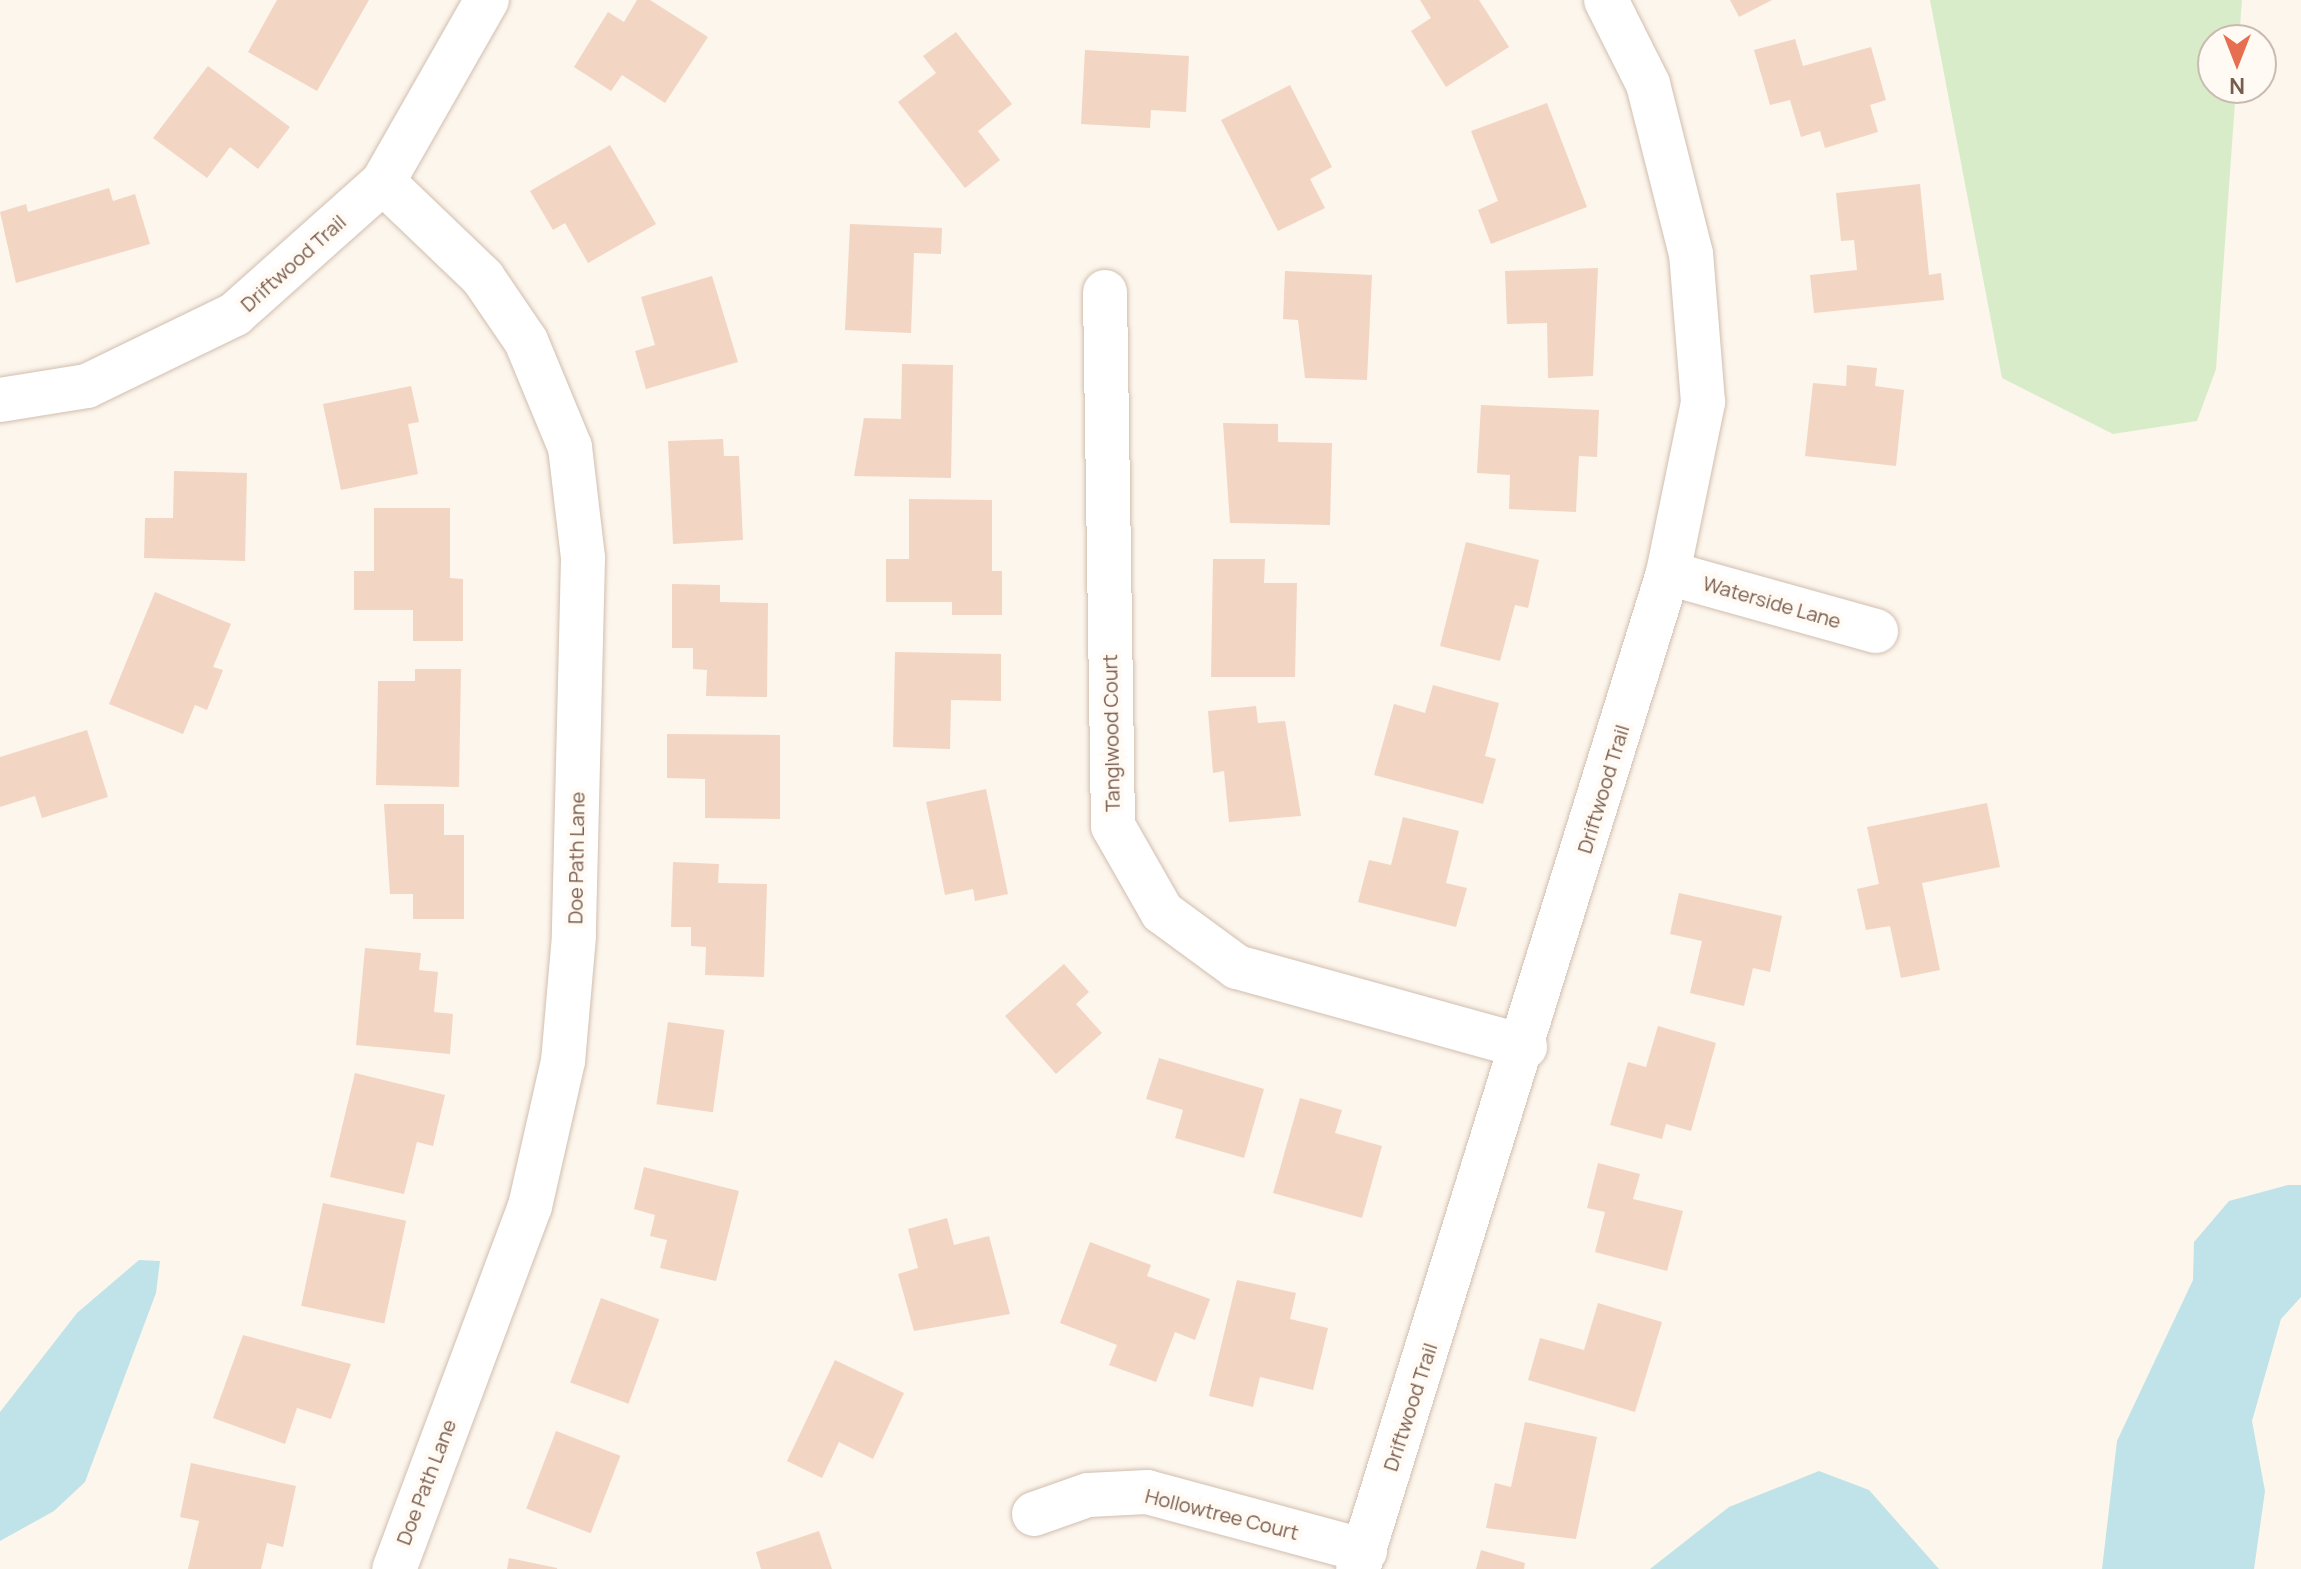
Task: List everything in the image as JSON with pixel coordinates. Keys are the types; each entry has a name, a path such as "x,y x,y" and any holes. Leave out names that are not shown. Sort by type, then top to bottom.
{"street":[{"name":"Driftwood Trail","path":"0,400 87,386 235,314 383,182 487,0"},
{"name":"Driftwood Trail","path":"1362,1560 1525,1047 1668,573 1703,402 1691,254 1648,84 1606,0"},
{"name":"Doe Path Lane","path":"383,182 483,278 526,341 570,447 583,558 574,936 563,1061 530,1206 394,1569"},
{"name":"Tanglwood Court","path":"1105,292 1113,826 1162,912 1237,967 1525,1047"},
{"name":"Waterside Lane","path":"1668,573 1876,631"},
{"name":"Hollowtree Court","path":"1034,1514 1088,1495 1147,1492 1362,1560"}],"green space":[{"path":"1930,0 2242,0 2240,24 2197,24 2197,104 2235,104 2216,369 2197,421 2113,434 2002,378"}],"water":[{"path":"2288,1185 2301,1185 2301,1297 2281,1319 2252,1421 2265,1491 2254,1569 2102,1569 2117,1441 2193,1280 2194,1242 2229,1201"},
{"path":"139,1260 160,1261 156,1293 85,1482 54,1511 0,1541 0,1412 77,1313"},
{"path":"1819,1471 1869,1490 1939,1569 1650,1569 1729,1507"}],"building":[{"path":"277,0 369,0 317,91 248,52"},
{"path":"637,0 650,0 708,37 665,103 622,75 611,91 574,67 608,12 624,22"},
{"path":"1420,0 1479,0 1509,47 1446,87 1411,31 1431,18"},
{"path":"1730,0 1772,0 1739,17"},
{"path":"956,32 1012,104 978,131 1000,160 965,188 898,102 936,73 923,56"},
{"path":"1795,39 1803,66 1871,47 1886,100 1870,105 1878,132 1825,148 1820,131 1801,137 1790,100 1770,105 1754,50"},
{"path":"1085,50 1189,56 1186,112 1151,110 1150,128 1081,124"},
{"path":"208,66 290,127 258,169 230,147 207,178 153,138"},
{"path":"1290,85 1332,167 1310,179 1325,208 1278,231 1221,120"},
{"path":"1547,103 1587,207 1491,244 1478,210 1498,201 1471,131"},
{"path":"610,145 656,224 588,263 565,223 553,230 530,191"},
{"path":"1920,184 1929,275 1941,273 1944,300 1814,313 1810,275 1857,270 1854,240 1841,241 1836,193"},
{"path":"109,188 113,201 135,194 150,244 16,283 0,212 26,204 28,212"},
{"path":"850,224 942,228 941,254 914,253 911,333 845,330"},
{"path":"1598,268 1593,376 1548,378 1547,323 1507,324 1505,271"},
{"path":"1285,271 1372,275 1367,380 1305,378 1298,320 1283,319"},
{"path":"712,276 738,362 646,389 635,351 655,345 641,297"},
{"path":"902,364 953,365 951,478 854,476 864,418 901,419"},
{"path":"1847,365 1877,368 1875,386 1904,390 1896,466 1805,456 1813,383 1846,386"},
{"path":"411,386 419,422 408,424 418,474 341,490 323,404"},
{"path":"1481,405 1599,410 1597,457 1579,456 1576,512 1509,509 1510,475 1477,473"},
{"path":"1223,423 1278,424 1278,442 1332,443 1330,525 1230,523"},
{"path":"723,439 724,456 739,456 743,540 673,544 668,441"},
{"path":"174,471 247,473 245,561 144,558 145,518 173,518"},
{"path":"909,499 992,500 992,571 1002,571 1002,615 952,615 952,602 886,602 886,559 909,559"},
{"path":"374,508 450,508 450,578 463,579 463,641 413,641 413,610 354,610 354,571 374,571"},
{"path":"1466,542 1539,560 1528,608 1515,605 1500,661 1440,646"},
{"path":"1213,559 1265,559 1264,583 1297,583 1295,677 1211,677"},
{"path":"672,584 720,585 720,602 768,603 767,697 706,696 707,670 693,669 693,648 672,648"},
{"path":"155,592 231,624 213,667 223,670 207,710 195,705 183,734 109,704"},
{"path":"895,652 1001,654 1001,701 951,700 950,749 893,747"},
{"path":"415,669 461,669 459,787 376,785 378,681 415,681"},
{"path":"1433,685 1499,703 1485,756 1496,759 1483,804 1374,775 1394,704 1425,713"},
{"path":"1256,706 1258,723 1285,721 1301,816 1229,822 1224,771 1213,773 1208,711"},
{"path":"87,730 108,797 42,818 35,796 0,807 0,757"},
{"path":"667,734 780,735 780,819 705,818 705,779 667,778"},
{"path":"986,789 1008,894 975,901 973,889 945,895 926,802"},
{"path":"1987,803 2000,867 1922,883 1940,970 1901,978 1890,926 1866,930 1857,889 1879,884 1867,827"},
{"path":"384,804 444,804 444,835 464,835 464,919 413,919 413,894 390,894"},
{"path":"1403,817 1459,831 1446,883 1467,888 1456,927 1358,902 1369,860 1391,865"},
{"path":"673,862 719,864 718,883 767,884 764,977 705,975 706,947 691,946 691,927 671,927"},
{"path":"1679,893 1782,916 1770,972 1753,968 1744,1006 1690,993 1702,941 1670,934"},
{"path":"365,948 421,953 419,970 438,972 434,1012 453,1014 450,1054 356,1045"},
{"path":"1064,964 1089,992 1076,1004 1102,1033 1056,1074 1005,1016"},
{"path":"668,1022 724,1030 713,1112 656,1104"},
{"path":"1658,1026 1716,1043 1691,1131 1666,1124 1662,1139 1610,1125 1628,1062 1646,1067"},
{"path":"1159,1058 1264,1089 1244,1158 1175,1138 1183,1110 1146,1099"},
{"path":"355,1073 445,1095 433,1146 417,1142 404,1194 330,1177"},
{"path":"1300,1098 1342,1110 1335,1133 1382,1146 1362,1218 1273,1193"},
{"path":"1598,1163 1640,1174 1633,1199 1683,1211 1667,1271 1595,1252 1605,1212 1587,1208"},
{"path":"644,1167 739,1191 716,1281 660,1268 667,1240 650,1236 655,1215 634,1209"},
{"path":"323,1203 406,1221 384,1323 301,1306"},
{"path":"947,1218 954,1245 989,1236 1010,1314 914,1331 898,1274 918,1268 908,1229"},
{"path":"1090,1242 1151,1265 1147,1276 1210,1299 1195,1340 1175,1332 1156,1382 1109,1365 1117,1345 1060,1323"},
{"path":"1237,1280 1296,1293 1290,1319 1328,1328 1313,1390 1260,1377 1253,1407 1209,1396"},
{"path":"601,1298 659,1319 628,1404 570,1383"},
{"path":"1598,1303 1662,1322 1635,1412 1528,1380 1540,1338 1584,1350"},
{"path":"243,1335 351,1364 331,1419 297,1408 285,1444 213,1418"},
{"path":"835,1360 904,1393 873,1459 839,1442 822,1478 787,1461"},
{"path":"1525,1422 1597,1437 1576,1539 1486,1528 1495,1483 1511,1487"},
{"path":"556,1431 620,1456 591,1533 526,1508"},
{"path":"191,1463 296,1486 283,1547 267,1543 261,1569 188,1569 199,1521 180,1517"},
{"path":"819,1531 832,1569 761,1569 756,1552"},
{"path":"1481,1550 1525,1563 1524,1569 1476,1569"},
{"path":"509,1558 557,1568 557,1569 507,1569"}]}
